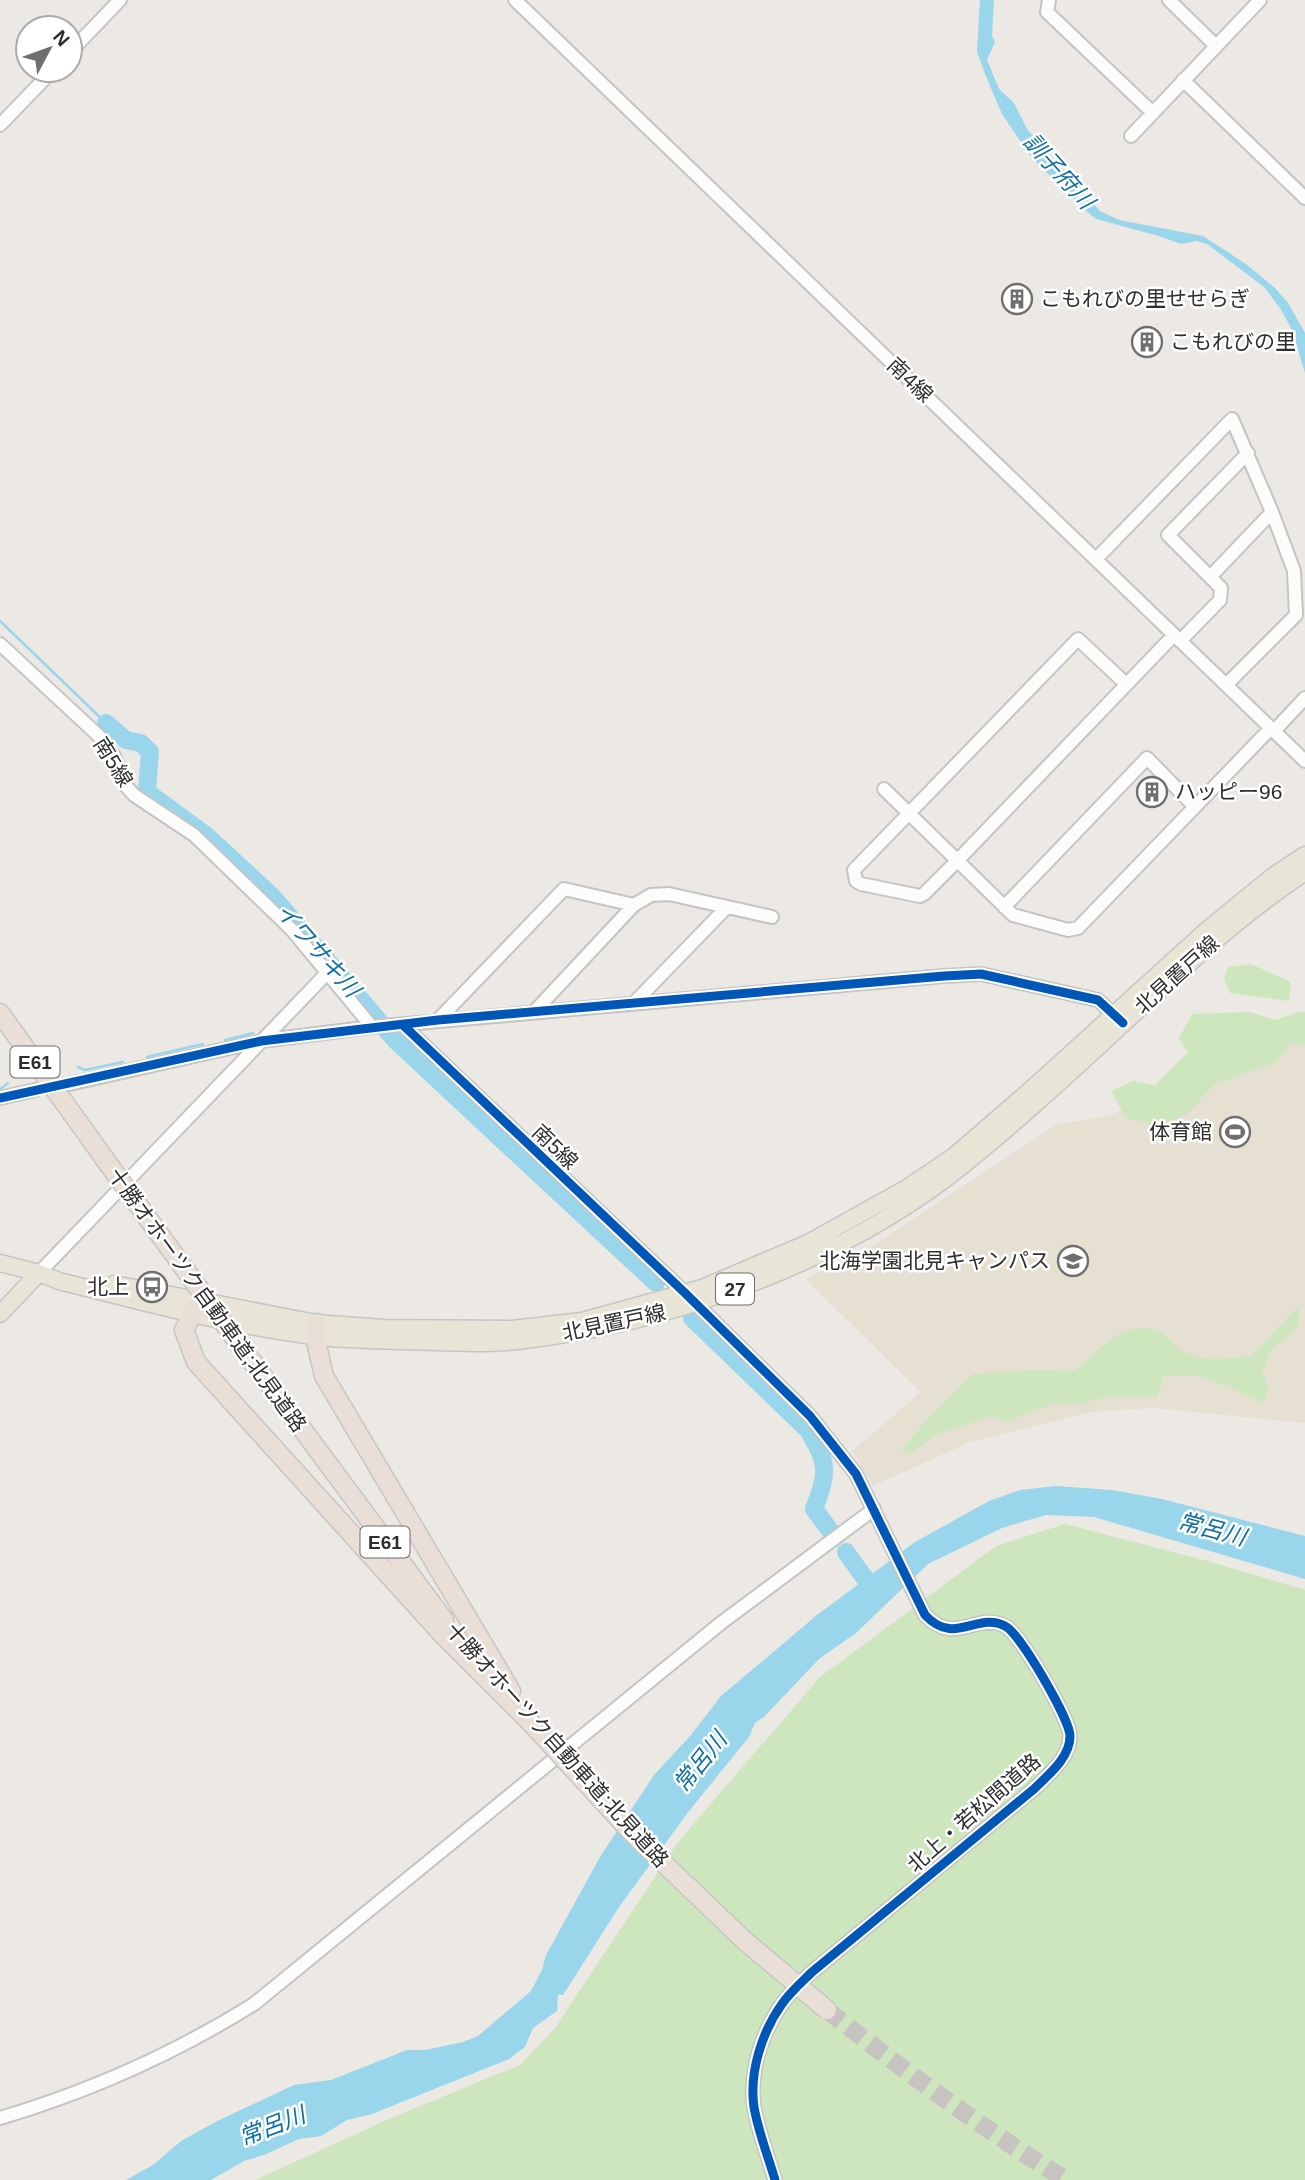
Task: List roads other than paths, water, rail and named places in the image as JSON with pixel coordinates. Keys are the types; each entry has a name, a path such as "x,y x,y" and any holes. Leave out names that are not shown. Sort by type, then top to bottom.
{"highway":[{"name":"十勝オホーツク自動車道;北見道路","path":"0,1013 70,1113"},
{"name":"十勝オホーツク自動車道;北見道路","path":"0,1027 104,1158 451,1629 632,1833 745,1941 827,2010"},
{"path":"195,1308 184,1329 196,1362 442,1634 533,1724"},
{"path":"315,1330 324,1376 492,1664 533,1724"}],"main road":[{"name":"北見置戸線","path":"1119,1018 1233,908 1305,855"},
{"name":"北見置戸線","path":"0,1263 59,1281 315,1330 512,1329 582,1321 690,1298 808,1243 907,1188 953,1157 1215,940 1305,872"},
{"path":"0,1314 39,1273"}],"street":[{"path":"84,37 120,0"},
{"name":"南4線","path":"515,0 1305,761"},
{"path":"1049,0 1047,12 1153,113"},
{"path":"1169,0 1216,46"},
{"path":"1131,136 1260,0"},
{"path":"1184,80 1305,198"},
{"path":"0,125 40,84"},
{"path":"1096,559 1232,419 1294,571 1296,615 1226,685"},
{"path":"1126,684 1078,639 854,870 856,881 920,896 957,861 1126,684 1220,600 1222,588 1168,535 1248,453"},
{"path":"1211,576 1272,512"},
{"name":"南5線","path":"0,644 100,737 114,756 126,786 134,795 194,835 292,930 380,1027"},
{"path":"884,789 1013,915 1068,930 1078,928 1194,806 1305,698"},
{"path":"1004,906 1147,758 1194,806"},
{"path":"438,1020 564,889 634,905"},
{"path":"533,1013 634,905 651,895 669,894 772,917"},
{"path":"634,1003 726,908"},
{"path":"39,1273 328,972"},
{"path":"69,1084 261,1041 438,1020 981,974 1098,1000 1119,1018"},
{"name":"南5線","path":"403,1025 690,1298"},
{"path":"0,1098 34,1090"},
{"name":"北上・若松間道路","path":"690,1298 810,1416 856,1474 925,1615 935,1626 948,1629 991,1622 1006,1626 1020,1638 1061,1711 1070,1736 1062,1760 1034,1789 811,1972 784,2001 771,2021 762,2043 755,2074 754,2106 775,2180"},
{"path":"0,2118 147,2061 219,2026 254,2004 721,1623 877,1514"}],"water":[{"name":"訓子府川","path":"980,0 994,0 992,36 995,42 987,60 999,89 1014,103 1027,129 1100,211 1119,220 1203,236 1246,264 1275,288 1288,303 1305,333 1305,373 1292,330 1264,287 1207,244 1197,241 1181,244 1096,219 1029,154 1002,114 977,51"},
{"name":"常呂川","path":"1056,1486 1112,1490 1162,1499 1305,1536 1305,1579 1094,1517 1046,1515 1002,1528 928,1564 856,1633 819,1659 764,1717 755,1723 749,1737 689,1811 619,1907 563,1995 558,1995 557,2011 533,2028 525,2047 509,2059 372,2114 347,2120 321,2136 299,2139 244,2161 211,2180 126,2180 153,2165 181,2141 294,2085 331,2080 407,2050 425,2050 478,2036 531,1991 546,1955 600,1857 654,1775 691,1735 721,1696 817,1615 915,1542 989,1501 1020,1490"}],"waterway":[{"name":"イワサキ川","path":"0,621 106,723"},
{"name":"イワサキ川","path":"106,723 126,740 141,743 150,752 147,792 207,836 273,897 396,1041 656,1283"},
{"path":"225,1040 253,1033"},
{"path":"147,1057 203,1044"},
{"path":"78,1067 85,1070 123,1062"},
{"path":"0,1089 8,1083"},
{"name":"イワサキ川","path":"692,1318 808,1430 820,1451 824,1468 822,1486 814,1509 829,1529"},
{"name":"イワサキ川","path":"846,1552 876,1594"}],"tunnel":[{"path":"827,2010 944,2098 1066,2180"}],"place":[{"name":"こもれびの里せせらぎ","path":"1017,299"},
{"name":"こもれびの里","path":"1147,342"},
{"name":"ハッピー96","path":"1152,792"},
{"name":"体育館","path":"1235,1132"},
{"name":"北海学園北見キャンパス","path":"1073,1261"},
{"name":"北上","path":"152,1287"}]}
